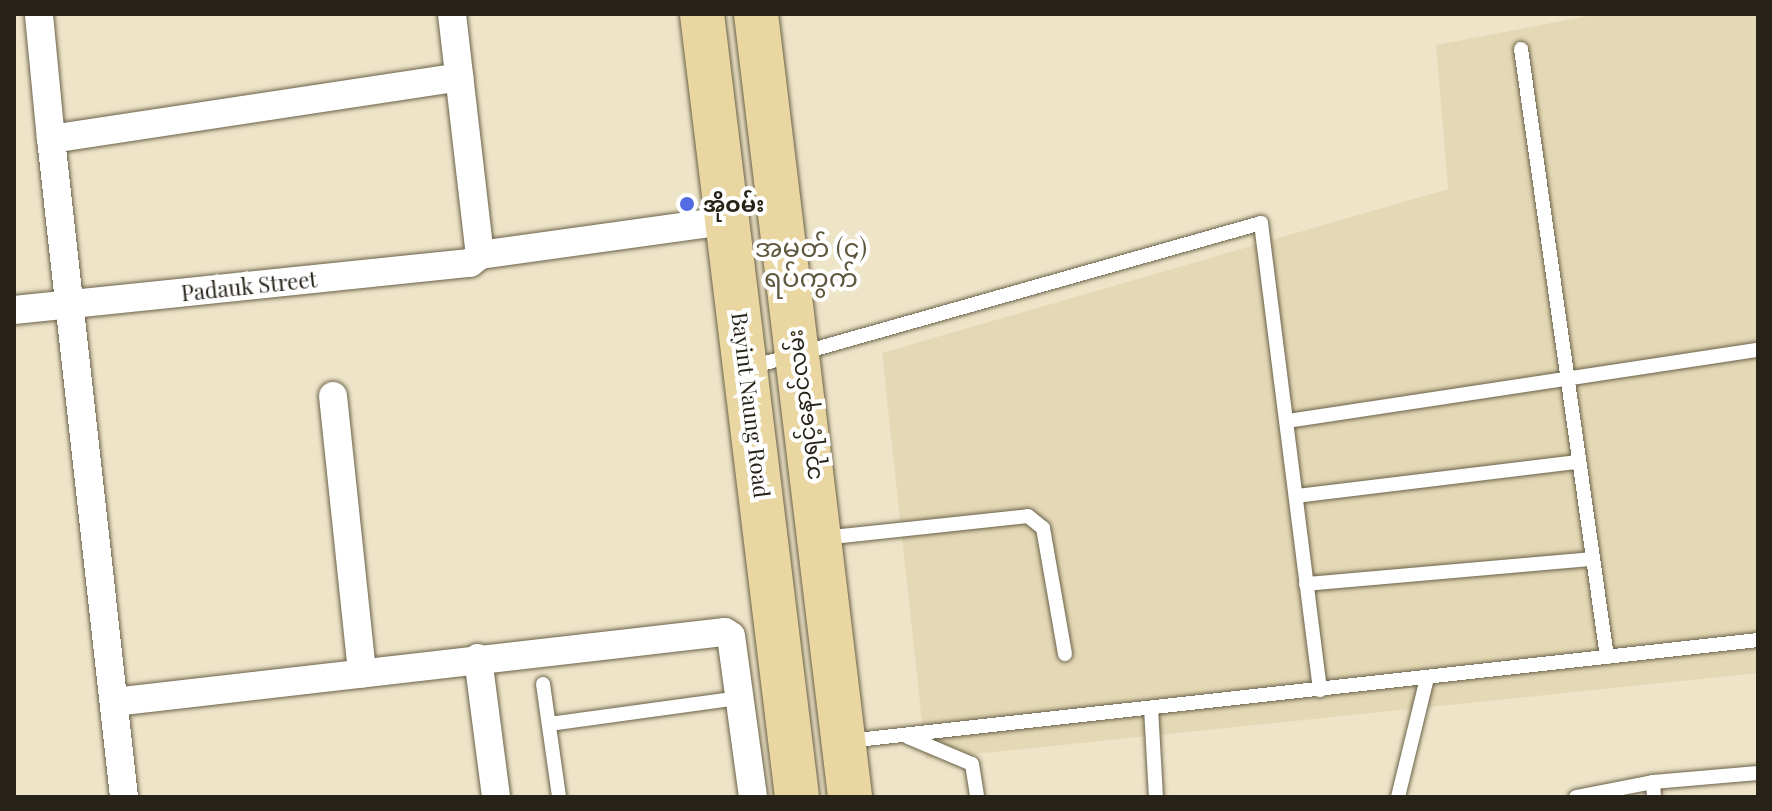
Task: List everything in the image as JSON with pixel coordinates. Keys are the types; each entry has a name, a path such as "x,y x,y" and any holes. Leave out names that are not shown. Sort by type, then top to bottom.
{"main road":[{"name":"Bayint Naung Road","path":"702,14 726,221 748,368 797,797"},
{"name":"ဘုရင့်နောင်လမ်း","path":"756,14 850,797"},
{"path":"726,221 780,212"}],"street":[{"path":"452,14 480,255"},
{"path":"39,15 124,797"},
{"path":"51,139 459,77"},
{"name":"Padauk Street","path":"14,310 470,263 480,255 726,221"},
{"path":"333,396 362,673"},
{"path":"114,702 725,632 731,636 753,797"},
{"path":"478,658 496,797"}],"lane":[{"path":"1521,49 1564,379 1607,657"},
{"path":"748,368 1261,223 1320,690"},
{"path":"1287,421 1758,350"},
{"path":"1296,496 1577,462"},
{"path":"819,538 1028,516 1043,528 1065,654"},
{"path":"1306,584 1592,559"},
{"path":"843,742 1758,640"},
{"path":"1398,797 1427,678"},
{"path":"543,684 559,796"},
{"path":"549,724 740,698"},
{"path":"1151,708 1156,797"},
{"path":"903,735 972,764 977,797"},
{"path":"1576,797 1654,790 1758,773"}],"shaded area":[{"path":"1599,14 1758,14 1758,673 926,759 882,353 1448,189 1436,45"}],"place":[{"name":"အိုဝမ်း","path":"687,204"}],"district":[{"name":"အမှတ် (၄) ရပ်ကွက်","path":"811,262"}]}
